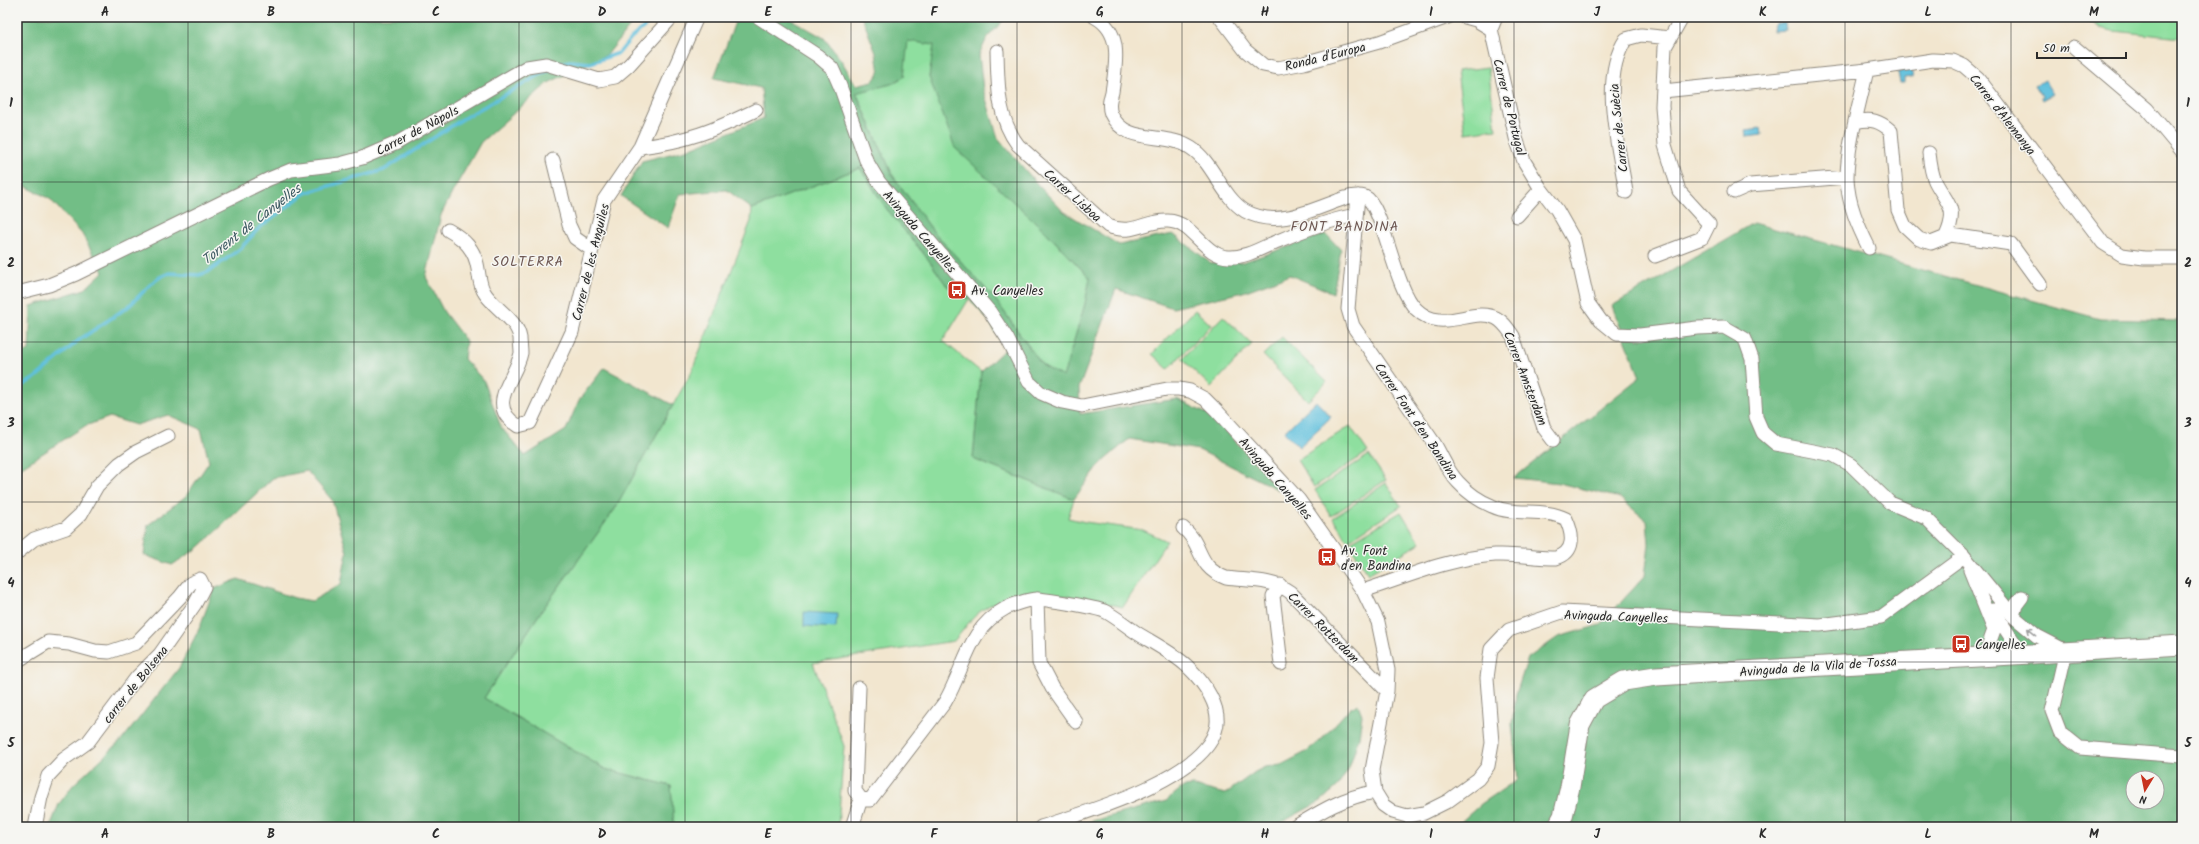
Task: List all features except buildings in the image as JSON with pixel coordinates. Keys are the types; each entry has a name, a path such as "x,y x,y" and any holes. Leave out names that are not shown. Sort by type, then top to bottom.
{"main road":[{"name":"Avinguda de la Vila de Tossa","path":"1557,827 1563,816 1570,787 1580,725 1594,699 1624,681 1656,676 1985,655 2182,645"}],"street":[{"name":"Carrer de Nàpols","path":"17,293 43,287 76,274 268,178 291,170 340,164 362,158 397,143 527,67 546,64 599,80 615,77 629,65 672,17"},
{"name":"Carrer de les Anguiles","path":"448,230 464,239 474,252 483,290 511,322 519,336 521,353 508,379 502,402 504,413 509,420 518,426 530,424 572,332 604,200 640,146 697,17"},
{"path":"1094,17 1104,22 1113,36 1116,53 1110,109 1115,121 1124,129 1135,135 1171,140 1190,147 1207,163 1232,199 1243,210 1259,218 1284,218 1306,213 1348,197 1358,196"},
{"name":"Ronda d'Europa","path":"1220,17 1245,50 1263,65 1278,68 1304,63 1357,49 1448,17"},
{"path":"1465,17 1494,23"},
{"path":"1655,256 1702,238 1709,224 1679,191 1665,146 1663,91 1666,47 1682,17"},
{"name":"Avinguda Canyelles","path":"760,18 818,56 832,68 840,86 866,160 879,182 990,312 1007,338 1029,382 1041,393 1062,402 1082,406 1167,389 1190,391 1205,399 1299,500 1363,591 1378,622 1388,670 1387,691 1372,770 1375,792 1383,805 1392,812 1407,816 1424,813 1448,801 1478,779 1488,766 1492,743 1487,678 1491,650 1509,630 1562,612 1820,625 1881,617 1964,556"},
{"name":"Carrer de Portugal","path":"1494,23 1516,138 1524,161 1541,189 1557,210 1574,240 1588,303 1601,321 1617,334 1640,335 1697,328 1724,327 1745,339 1752,359 1756,417 1763,433 1776,444 1834,455 1851,465 1890,503 1926,518 1964,556 2013,616 2037,636 2066,651"},
{"name":"Carrer de Suècia","path":"1626,192 1612,89 1618,51 1626,39 1641,35 1670,38"},
{"path":"2074,47 2147,110 2182,151"},
{"name":"Carrer Lisboa","path":"997,52 999,97 1004,120 1009,132 1018,145 1108,226 1125,230 1166,221 1177,223 1186,227 1216,255 1230,257 1247,254 1319,224 1356,215"},
{"name":"Carrer d'Alemanya","path":"1663,91 1867,70 1933,60 1953,61 1964,66 1978,78 2103,243 2122,254 2144,258 2182,258"},
{"path":"1867,70 1856,122 1847,177 1850,199 1857,225 1870,248"},
{"path":"640,146 669,144 712,131 756,110"},
{"path":"1856,122 1868,119 1882,123 1891,131 1898,210 1905,226 1918,239 1931,243 1951,234 2011,244 2040,284"},
{"path":"1929,153 1930,168 1935,181 1951,207 1951,217 1946,236"},
{"path":"553,160 569,225 575,238 592,250"},
{"path":"1734,192 1750,184 1847,177"},
{"path":"1517,216 1541,189"},
{"name":"Carrer Font d'en Bandina","path":"1358,196 1348,310 1353,326 1435,445 1450,473 1470,492 1494,507 1504,511 1556,514 1561,516 1566,519 1573,537 1568,550 1562,556 1556,558 1514,554 1493,555 1455,562 1363,591"},
{"name":"Carrer Amsterdam","path":"1358,196 1365,197 1371,201 1378,214 1404,294 1416,310 1430,318 1438,320 1479,316 1495,317 1505,325 1513,336 1544,428 1553,440"},
{"path":"17,553 34,539 66,528 81,514 97,486 119,464 136,452 168,436"},
{"name":"Carrer Rotterdam","path":"1183,528 1193,537 1205,565 1219,576 1280,585 1290,592 1387,691"},
{"name":"Carrer de Portugal","path":"1964,556 1980,590 1994,630 1985,655"},
{"name":"carrer de Bolsena","path":"17,661 48,642 69,644 94,651 109,652 136,643 180,597 191,583 200,579 204,587 195,604 160,654 137,678 88,742 64,759 48,776 41,797 35,827"},
{"path":"1280,585 1273,596 1280,664"},
{"name":"Carrer de Portugal","path":"1980,590 2021,653"},
{"path":"2013,616 2016,605 2022,597"},
{"path":"1037,599 1039,663 1052,688 1076,722"},
{"path":"858,688 855,791 861,799 870,800 945,702 955,684 972,638 987,620 1007,608 1037,599 1104,611 1187,666 1203,686 1216,708 1216,732 1206,748 1178,773 1144,791 1041,827"},
{"path":"2066,651 2052,711 2060,732 2080,748 2182,756"},
{"path":"1295,827 1336,802 1375,792"},
{"path":"852,827 861,799"}],"green space":[{"path":"17,17 637,17 607,55 548,83 481,142 441,215 426,277 444,312 466,341 464,359 484,381 501,427 525,456 566,430 579,400 604,368 673,405 615,509 540,613 484,698 605,769 671,786 674,827 50,827 59,804 73,785 122,740 179,668 199,629 214,589 238,579 295,598 312,601 341,584 347,552 332,500 307,471 273,478 198,548 172,565 144,555 148,525 186,496 209,462 201,429 168,415 136,425 110,417 85,426 17,470 17,355 29,351 31,306 85,289 103,272 82,234 50,199 17,182"},
{"path":"737,17 787,17 824,38 841,60 856,85 873,81 879,73 876,53 862,17 1002,17 1003,21 987,38 979,55 983,89 998,138 1038,185 1063,211 1119,245 1173,234 1211,263 1243,262 1326,234 1341,250 1333,293 1290,275 1243,292 1173,308 1116,289 1079,388 1080,414 1177,399 1215,418 1279,490 1199,450 1129,439 1100,464 1074,499 973,459 981,372 1005,349 989,321 969,299 947,286 928,259 886,208 860,168 752,209 727,190 680,194 668,228 621,196 642,161 686,150 764,118 761,88 714,78","holes":["908,41 934,45 929,77 955,148 1045,231 1090,278 1085,304 1063,377 1042,365 995,299 933,231 893,176 856,93 891,84 904,77"]},
{"path":"2084,17 2182,17 2182,38 2113,31 2100,28"},
{"path":"908,40 935,45 929,77 1045,231 1090,278 1085,304 1063,378 1042,365 995,299 933,231 893,176 856,92 891,84"},
{"path":"1488,67 1496,129 1465,133 1457,71"},
{"path":"860,168 886,208 928,259 947,286 969,299 943,341 981,372 973,459 1074,499 1068,518 1085,522 1143,530 1167,541 1123,607 1087,599 1050,594 1014,596 997,602 977,614 954,641 813,663 844,746 838,827 674,827 671,786 605,769 484,698 540,613 615,509 691,373 751,221 752,209"},
{"path":"1753,223 2100,319 2182,321 2182,827 1455,827 1481,804 1518,779 1512,724 1516,694 1528,658 1558,637 1600,625 1645,576 1649,544 1647,521 1620,498 1559,483 1514,478 1640,377 1612,306"},
{"path":"1195,310 1211,325 1168,369 1152,354"},
{"path":"1223,316 1252,344 1211,387 1182,359"},
{"path":"1282,337 1327,382 1308,401 1263,355"},
{"path":"1350,426 1368,452 1314,487 1297,460"},
{"path":"1369,455 1386,480 1331,516 1315,490"},
{"path":"1386,483 1401,506 1348,541 1333,518"},
{"path":"1401,512 1420,543 1368,574 1349,543"},
{"path":"1358,704 1362,715 1359,737 1349,768 1338,786 1321,801 1273,827 1070,827 1166,801 1183,787 1194,786 1225,794 1255,772 1265,767 1281,765 1304,753 1321,740 1349,709"}],"water":[{"path":"1778,23 1785,23 1786,30 1773,31 1774,25"},
{"path":"1911,70 1913,77 1904,78 1904,83 1900,83 1898,72"},
{"path":"2044,80 2053,94 2042,100 2042,96 2035,85"},
{"path":"1761,128 1762,135 1747,137 1746,130"},
{"path":"1316,401 1331,417 1299,447 1284,432"},
{"path":"804,612 837,614 836,628 804,626"}],"waterway":[{"name":"Torrent de Canyelles","path":"559,64 570,61 590,63 619,53 631,38 656,17"},
{"name":"Torrent de Canyelles","path":"17,389 35,378 79,340 129,306 160,277 169,273 199,275 208,272 240,249 259,228 305,193 384,170 464,118 550,69"}],"place":[{"name":"Av. Canyelles","path":"957,290"},
{"name":"Av. Font d'en Bandina","path":"1327,557"},
{"name":"Canyelles","path":"1961,644"}],"district":[{"name":"FONT BANDINA","path":"1345,226"},
{"name":"SOLTERRA","path":"528,261"}]}
